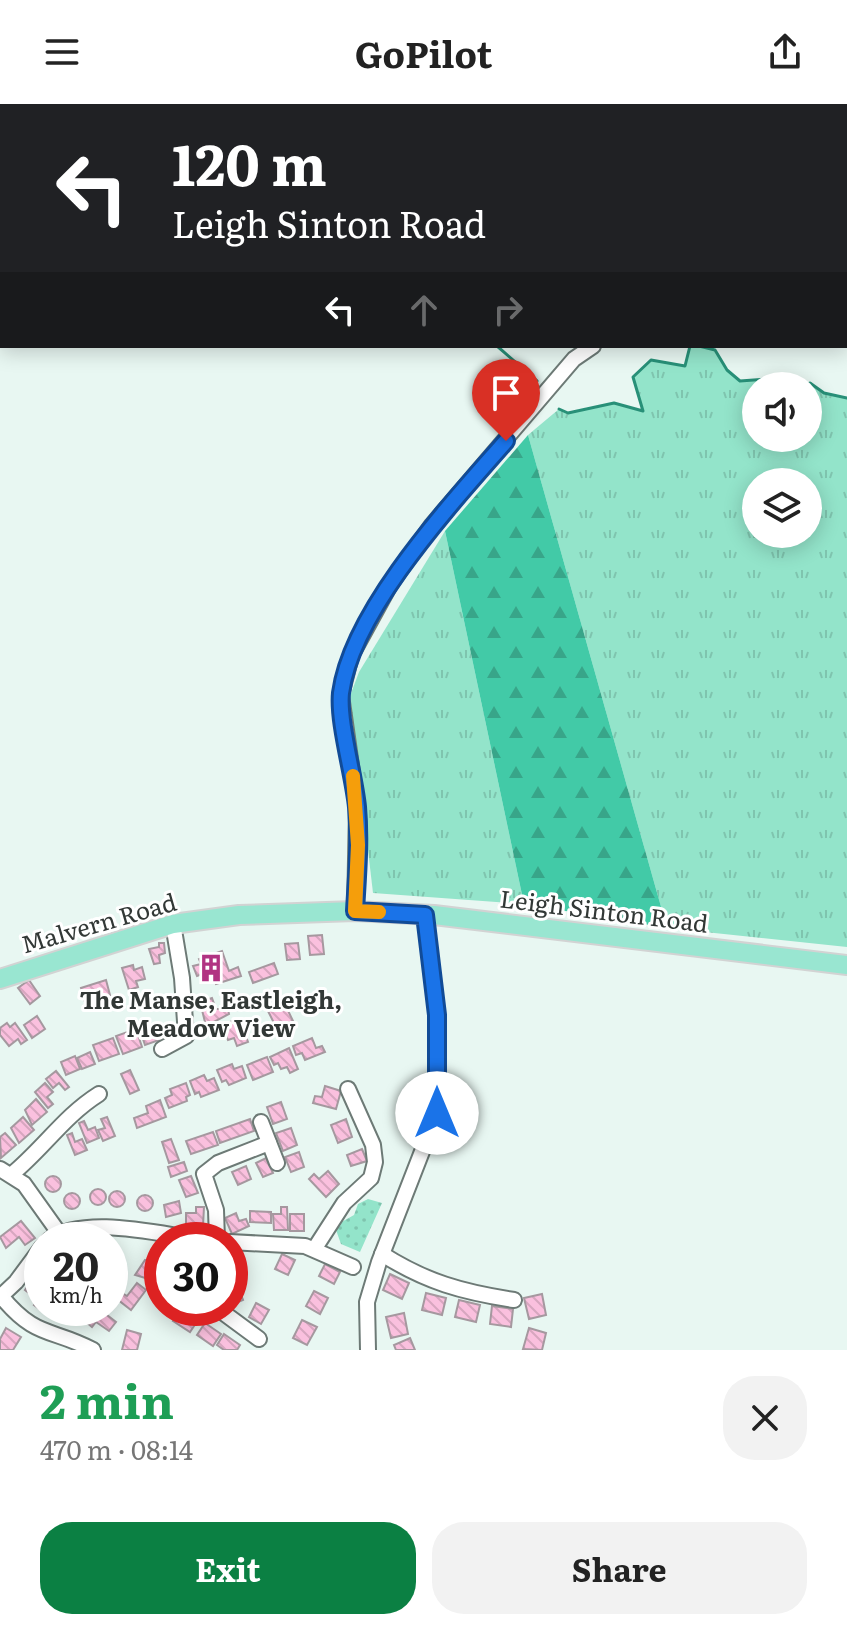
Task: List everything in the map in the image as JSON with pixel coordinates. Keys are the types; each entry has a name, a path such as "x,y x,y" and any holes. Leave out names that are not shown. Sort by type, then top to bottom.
{"main road":[{"name":"Leigh Sinton Road","path":"355,911 425,915 847,965"},
{"name":"Malvern Road","path":"0,979 173,924 239,915 355,911"}],"street":[{"path":"355,911 357,808 341,695 351,656 391,583 432,525 574,359 590,348"},
{"path":"368,1350 367,1302 382,1254 437,1113 437,1015 425,915"},
{"path":"162,1049 186,1036 182,978 173,924"},
{"path":"315,1248 344,1203 371,1178 375,1162 373,1145 348,1089"},
{"path":"46,1222 33,1195 5,1172 43,1149 76,1108 99,1094"},
{"path":"261,1122 277,1163"},
{"path":"216,1222 216,1210 204,1174 218,1163 269,1143"},
{"path":"248,1242 290,1243 315,1248 353,1267"},
{"path":"382,1254 418,1277 469,1293 514,1300"},
{"path":"24,1268 0,1296 15,1314 39,1331 77,1341 93,1350"},
{"path":"241,1326 259,1339"}],"green space":[{"path":"690,348 715,350 727,370 742,381 742,452 822,452 822,392 847,398 847,947 667,928 528,435 559,409 568,413 614,403 643,411 633,377 651,360 685,366"},
{"path":"528,435 667,928 524,904 445,531"},
{"path":"445,531 524,904 373,893 350,696 359,672"},
{"path":"368,1199 382,1203 360,1252 341,1244 336,1230 338,1224 354,1215 358,1204"}],"building":[{"path":"322,935 324,954 310,955 308,936"},
{"path":"159,943 164,943 165,953 159,955 160,963 154,964 149,949 159,947"},
{"path":"298,943 300,959 287,960 285,944"},
{"name":"The Manse, Eastleigh, Meadow View","path":"222,951 229,971 238,967 241,976 216,984 212,974 217,969 197,976 193,966 201,964 199,959"},
{"path":"274,963 278,974 253,983 249,972"},
{"path":"133,965 134,970 142,967 145,979 136,981 138,987 129,990 122,968"},
{"path":"29,980 40,996 30,1004 18,988"},
{"path":"106,980 110,995 85,1002 81,988"},
{"path":"212,998 216,1009 228,1009 229,1014 206,1026 200,1002"},
{"path":"282,998 293,1021 276,1027 268,1011 275,1006 273,1001"},
{"path":"37,1016 45,1029 32,1038 24,1025"},
{"path":"235,1020 237,1024 241,1023 248,1042 237,1046 234,1038 228,1040 222,1025"},
{"path":"7,1023 10,1027 15,1023 27,1040 21,1044 18,1039 9,1046 0,1035 0,1028"},
{"path":"159,1023 165,1038 145,1045 140,1030"},
{"path":"136,1029 142,1047 123,1054 116,1036"},
{"path":"113,1038 119,1054 99,1061 93,1045"},
{"path":"312,1038 316,1048 322,1046 325,1052 305,1060 302,1053 296,1055 293,1046"},
{"path":"289,1048 298,1069 290,1073 287,1067 281,1069 278,1063 274,1065 270,1057"},
{"path":"90,1052 95,1064 82,1069 77,1058"},
{"path":"75,1056 80,1069 66,1075 61,1062"},
{"path":"267,1057 273,1072 253,1080 247,1065"},
{"path":"232,1064 234,1069 242,1066 246,1078 229,1085 226,1080 222,1082 217,1070"},
{"path":"130,1070 139,1090 130,1094 121,1074"},
{"path":"56,1071 69,1087 65,1090 59,1083 53,1088 46,1079"},
{"path":"204,1075 207,1081 214,1078 219,1090 201,1097 199,1092 195,1094 190,1081"},
{"path":"45,1083 53,1092 47,1097 53,1104 48,1108 35,1092"},
{"path":"186,1083 190,1095 186,1097 187,1101 169,1108 165,1098 172,1095 170,1089"},
{"path":"325,1086 341,1091 336,1109 313,1103 315,1096 322,1097"},
{"path":"36,1099 47,1112 32,1125 25,1110"},
{"path":"160,1100 166,1117 137,1128 134,1118 148,1113 146,1106"},
{"path":"281,1102 287,1119 273,1124 267,1107"},
{"path":"23,1117 34,1130 19,1143 11,1128"},
{"path":"107,1117 115,1136 103,1141 98,1130 105,1128 101,1119"},
{"path":"250,1119 254,1131 220,1143 216,1131"},
{"path":"346,1119 352,1137 338,1143 331,1125"},
{"path":"84,1121 88,1130 95,1127 99,1138 87,1143 79,1123"},
{"path":"291,1128 297,1145 283,1151 276,1133"},
{"path":"213,1132 218,1145 191,1154 186,1141"},
{"path":"5,1133 16,1145 1,1158 0,1137"},
{"path":"72,1133 75,1142 82,1139 87,1150 75,1155 67,1135"},
{"path":"171,1139 179,1160 169,1163 162,1142"},
{"path":"362,1149 367,1161 351,1166 347,1155"},
{"path":"299,1152 304,1167 291,1172 285,1157"},
{"path":"266,1158 273,1173 263,1177 256,1163"},
{"path":"184,1162 187,1171 171,1177 168,1167"},
{"path":"246,1166 251,1179 238,1185 232,1172"},
{"path":"328,1171 339,1184 326,1197 309,1179 314,1174 319,1179"},
{"path":"53,1176 59,1178 59,1190 53,1192 47,1190 45,1184 47,1178"},
{"path":"191,1176 198,1193 186,1197 179,1180"},
{"path":"98,1189 104,1191 104,1203 98,1205 92,1203 90,1197 92,1191"},
{"path":"117,1191 123,1193 123,1205 117,1207 111,1205 109,1199 111,1193"},
{"path":"72,1193 78,1195 78,1207 72,1209 66,1207 64,1201 66,1195"},
{"path":"145,1195 151,1197 151,1209 145,1211 139,1209 137,1203 139,1197"},
{"path":"179,1201 181,1213 166,1217 164,1205"},
{"path":"196,1207 204,1207 203,1222 186,1222 186,1213 196,1213"},
{"path":"281,1207 287,1207 288,1230 274,1230 273,1214 281,1214"},
{"path":"250,1211 271,1212 271,1223 250,1222"},
{"path":"236,1213 239,1221 246,1219 247,1222 227,1222 225,1218"},
{"path":"290,1214 304,1214 304,1231 290,1231"},
{"path":"21,1221 24,1225 24,1244 19,1237 6,1248 0,1237"},
{"path":"282,1254 295,1260 288,1275 275,1269"},
{"path":"144,1262 144,1278 135,1275"},
{"path":"325,1264 340,1272 334,1284 319,1276"},
{"path":"390,1274 409,1283 402,1299 383,1290"},
{"path":"137,1283 144,1288 131,1310 128,1308 128,1295"},
{"path":"314,1291 328,1298 320,1314 306,1306"},
{"path":"426,1293 446,1298 442,1315 422,1310"},
{"path":"542,1294 546,1315 529,1319 524,1298"},
{"path":"459,1300 480,1305 476,1322 455,1317"},
{"path":"256,1303 269,1310 261,1324 249,1317"},
{"path":"492,1306 513,1309 511,1327 490,1324"},
{"path":"404,1313 408,1334 391,1338 386,1317"},
{"path":"302,1320 317,1327 307,1345 293,1338"},
{"path":"203,1326 209,1326 221,1334 213,1346 197,1335"},
{"path":"6,1328 21,1337 13,1350 0,1350 0,1339"},
{"path":"529,1328 546,1333 542,1350 523,1349"},
{"path":"127,1330 141,1334 137,1350 122,1350"},
{"path":"224,1334 240,1345 237,1350 224,1350 217,1345"},
{"path":"410,1338 415,1350 396,1350 394,1345"}],"waterway":[{"path":"499,348 537,381"},
{"path":"559,409 568,413 614,403 643,411 633,377 651,360 685,366 690,348"},
{"path":"707,348 715,350 727,370 742,381"},
{"path":"822,392 847,398"}],"slow traffic":[{"path":"353,776 358,845 355,911 379,912"}],"place":[{"name":"The Manse, Eastleigh, Meadow View","path":"211,968"}],"route":[{"path":"437,1113 437,1015 425,915 355,911 357,808 341,695 351,656 391,583 432,525 506,441"}]}
